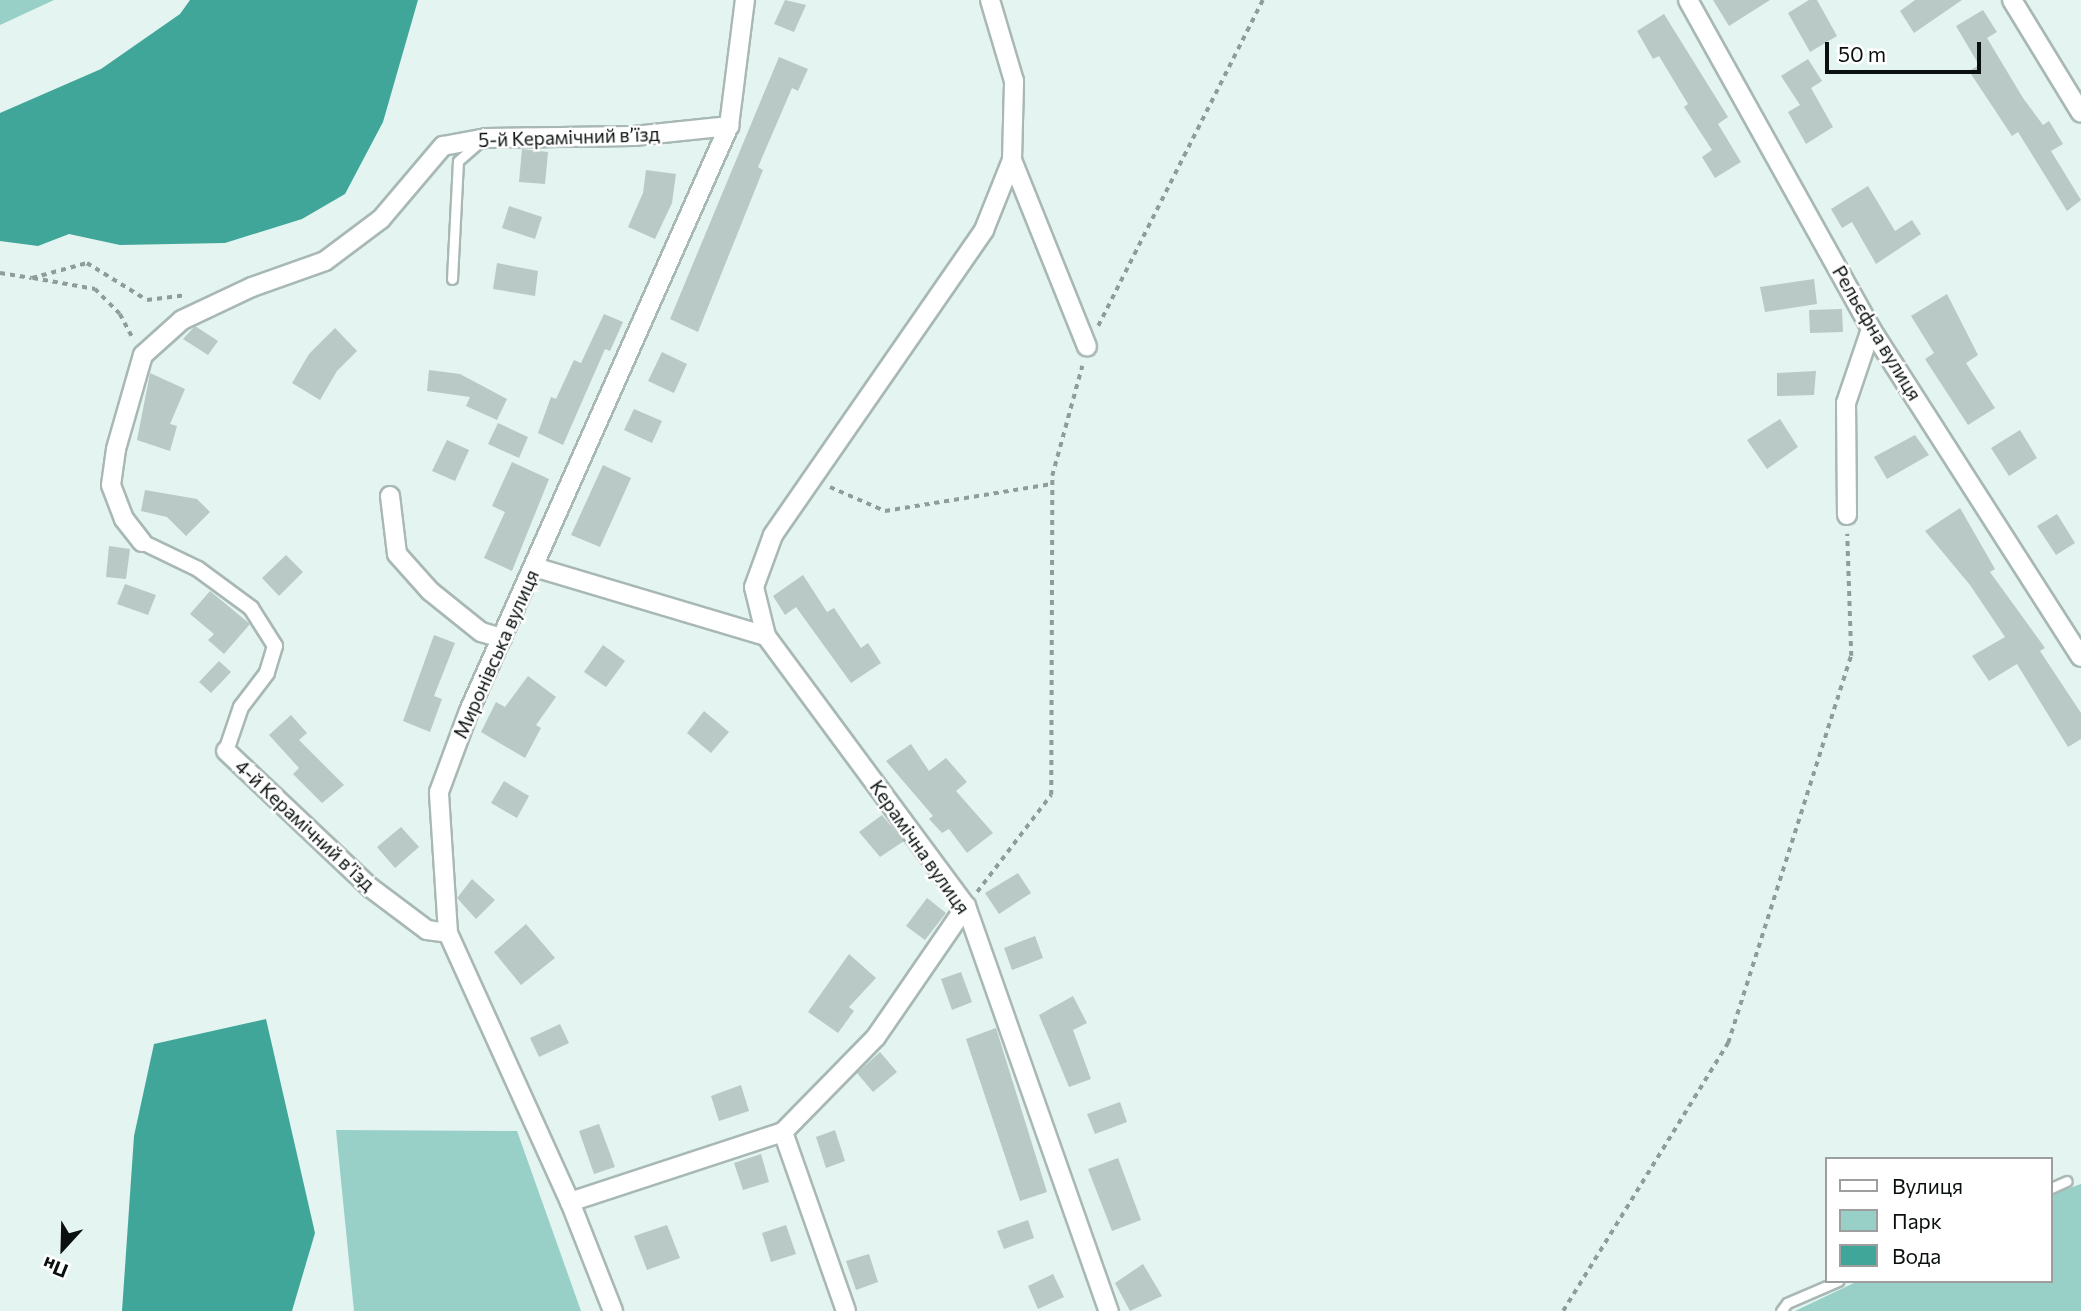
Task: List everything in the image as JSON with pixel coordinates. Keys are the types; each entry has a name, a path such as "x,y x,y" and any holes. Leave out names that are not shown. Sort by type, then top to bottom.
{"street":[{"name":"Миронівська вулиця","path":"613,1311 570,1202 448,933 439,792 502,638 729,127 745,0"},
{"path":"766,636 754,587 773,535 984,230 1012,160 1014,81 990,0"},
{"name":"Рельєфна вулиця","path":"1689,0 1871,329 2081,657"},
{"path":"2011,0 2081,113"},
{"name":"5-й Керамічний в’їзд","path":"143,355 182,320 252,286 325,261 381,219 443,146 486,138 634,136 729,127"},
{"path":"1012,160 1087,347"},
{"path":"1846,515 1846,403 1871,329"},
{"name":"4-й Керамічний в’їзд","path":"143,355 111,485 124,519 142,542 198,569 251,608 275,646 267,673 241,707 226,751 371,888 428,930 448,933"},
{"path":"390,496 397,554 430,592 481,632 502,638"},
{"path":"534,567 766,636"},
{"name":"Керамічна вулиця","path":"766,636 966,906 1109,1311"},
{"path":"570,1202 782,1132 876,1037 966,906"},
{"path":"782,1132 846,1311"}],"lane":[{"path":"452,279 458,161 486,138"},
{"path":"2053,1187 2067,1181"},
{"path":"1781,1311 1787,1303 1833,1283"}],"path":[{"path":"966,906 1051,795 1052,484 1087,347 1263,0"},
{"path":"32,278 87,263 147,300 200,293"},
{"path":"0,273 95,289 120,313 143,355"},
{"path":"812,479 885,511 1052,484"},
{"path":"1563,1311 1728,1043 1851,656 1846,515"}],"green space":[{"path":"0,0 54,0 0,25"},
{"path":"336,1130 517,1131 581,1311 354,1311"},
{"path":"2081,1184 2081,1311 1795,1311 1854,1283 2053,1283 2053,1194"}],"water":[{"path":"190,0 418,0 383,122 345,194 302,219 225,243 120,245 69,234 38,246 0,241 0,113 101,69 180,14"},
{"path":"266,1019 315,1233 292,1311 122,1311 134,1136 154,1044"}],"building":[{"path":"785,0 806,5 794,32 774,24"},
{"path":"1713,0 1770,0 1729,26"},
{"path":"1809,0 1817,0 1837,36 1810,52 1788,13"},
{"path":"1915,0 1962,0 1914,33 1900,11"},
{"path":"1983,10 1997,32 1987,38 2023,98 2043,125 2049,121 2063,144 2051,151 2081,200 2067,211 2018,132 2012,136 1969,71 1979,65 1956,26"},
{"path":"1664,14 1728,117 1718,124 1741,162 1715,178 1702,157 1712,150 1684,107 1688,104 1659,56 1653,59 1637,31"},
{"path":"779,57 808,69 798,91 792,88 758,167 763,170 698,332 670,319"},
{"path":"1808,59 1822,81 1811,88 1833,127 1806,144 1788,112 1800,105 1781,76"},
{"path":"522,149 548,152 545,184 519,182"},
{"path":"646,170 676,174 672,203 655,239 628,227 643,193"},
{"path":"1868,186 1895,231 1912,220 1921,234 1876,264 1852,222 1842,228 1831,209"},
{"path":"509,206 542,217 535,239 502,228"},
{"path":"497,263 538,271 535,296 493,289"},
{"path":"1814,279 1817,304 1765,312 1760,287"},
{"path":"1947,294 1978,355 1966,363 1995,408 1968,425 1925,359 1934,353 1911,316"},
{"path":"1842,309 1843,332 1810,333 1809,310"},
{"path":"604,314 623,322 610,351 605,349 563,445 538,433 551,397 556,399 574,360 581,363"},
{"path":"195,326 218,341 208,355 183,339"},
{"path":"335,328 357,351 337,371 320,400 292,383 309,354"},
{"path":"662,352 687,364 674,393 648,381"},
{"path":"429,370 460,374 507,399 497,420 466,406 470,397 427,391"},
{"path":"1816,371 1814,395 1777,396 1777,373"},
{"path":"150,373 185,389 170,424 177,426 170,451 137,440"},
{"path":"634,409 662,421 652,443 624,430"},
{"path":"1780,419 1798,447 1767,469 1747,440"},
{"path":"498,423 528,437 519,458 488,444"},
{"path":"2020,430 2037,458 2009,476 1991,448"},
{"path":"1915,435 1929,455 1887,479 1874,457"},
{"path":"447,440 469,450 455,481 432,471"},
{"path":"512,462 549,479 512,571 484,558 505,512 492,506"},
{"path":"603,465 631,478 600,547 571,535"},
{"path":"145,490 197,499 210,512 186,536 167,517 141,511"},
{"path":"1960,508 1995,569 1990,572 2045,648 2040,651 2081,713 2081,739 2068,747 2017,664 1989,681 1972,656 2005,637 1970,585 1925,531"},
{"path":"2057,514 2075,543 2056,555 2037,526"},
{"path":"109,546 130,549 126,579 106,577"},
{"path":"286,555 303,572 279,596 262,578"},
{"path":"803,575 827,612 834,608 861,648 868,643 881,663 851,683 796,607 785,615 773,596"},
{"path":"125,584 156,595 148,615 117,604"},
{"path":"210,591 250,624 224,654 208,640 214,634 190,614"},
{"path":"434,635 455,643 434,696 442,699 430,732 403,721"},
{"path":"603,645 625,661 606,687 584,672"},
{"path":"219,661 231,672 211,693 199,682"},
{"path":"528,676 556,697 536,725 541,728 525,758 481,732 496,702 505,707"},
{"path":"704,711 729,732 711,753 687,733"},
{"path":"291,715 307,733 299,740 344,785 322,803 293,774 299,768 269,735"},
{"path":"911,744 929,771 946,758 967,782 956,791 993,833 967,853 949,829 942,833 929,819 933,816 886,761"},
{"path":"504,781 529,796 517,818 491,803"},
{"path":"882,815 904,841 880,857 859,832"},
{"path":"401,827 419,847 395,868 377,847"},
{"path":"1018,873 1031,893 999,914 985,893"},
{"path":"472,879 495,900 476,919 457,898"},
{"path":"927,898 946,913 925,940 906,926"},
{"path":"526,924 555,958 521,985 494,952"},
{"path":"1035,936 1043,958 1012,970 1004,948"},
{"path":"849,954 876,978 849,1007 854,1011 838,1033 808,1012"},
{"path":"961,972 972,1002 952,1010 941,979"},
{"path":"1073,996 1087,1023 1073,1030 1091,1079 1069,1087 1039,1015"},
{"path":"560,1024 569,1043 539,1057 530,1038"},
{"path":"996,1028 1047,1192 1020,1201 966,1039"},
{"path":"880,1052 897,1072 873,1092 857,1073"},
{"path":"741,1085 749,1111 719,1121 711,1096"},
{"path":"1120,1102 1127,1122 1095,1134 1087,1114"},
{"path":"599,1124 615,1167 594,1174 579,1131"},
{"path":"835,1130 845,1161 826,1168 816,1137"},
{"path":"761,1154 769,1182 743,1190 734,1163"},
{"path":"1118,1158 1141,1220 1112,1231 1088,1169"},
{"path":"1028,1220 1034,1238 1004,1249 997,1231"},
{"path":"667,1225 680,1258 647,1270 634,1236"},
{"path":"786,1225 796,1254 771,1262 762,1233"},
{"path":"869,1254 878,1282 856,1290 846,1261"},
{"path":"1143,1264 1162,1296 1130,1311 1115,1283"},
{"path":"1053,1274 1064,1297 1038,1309 1028,1286"}]}
